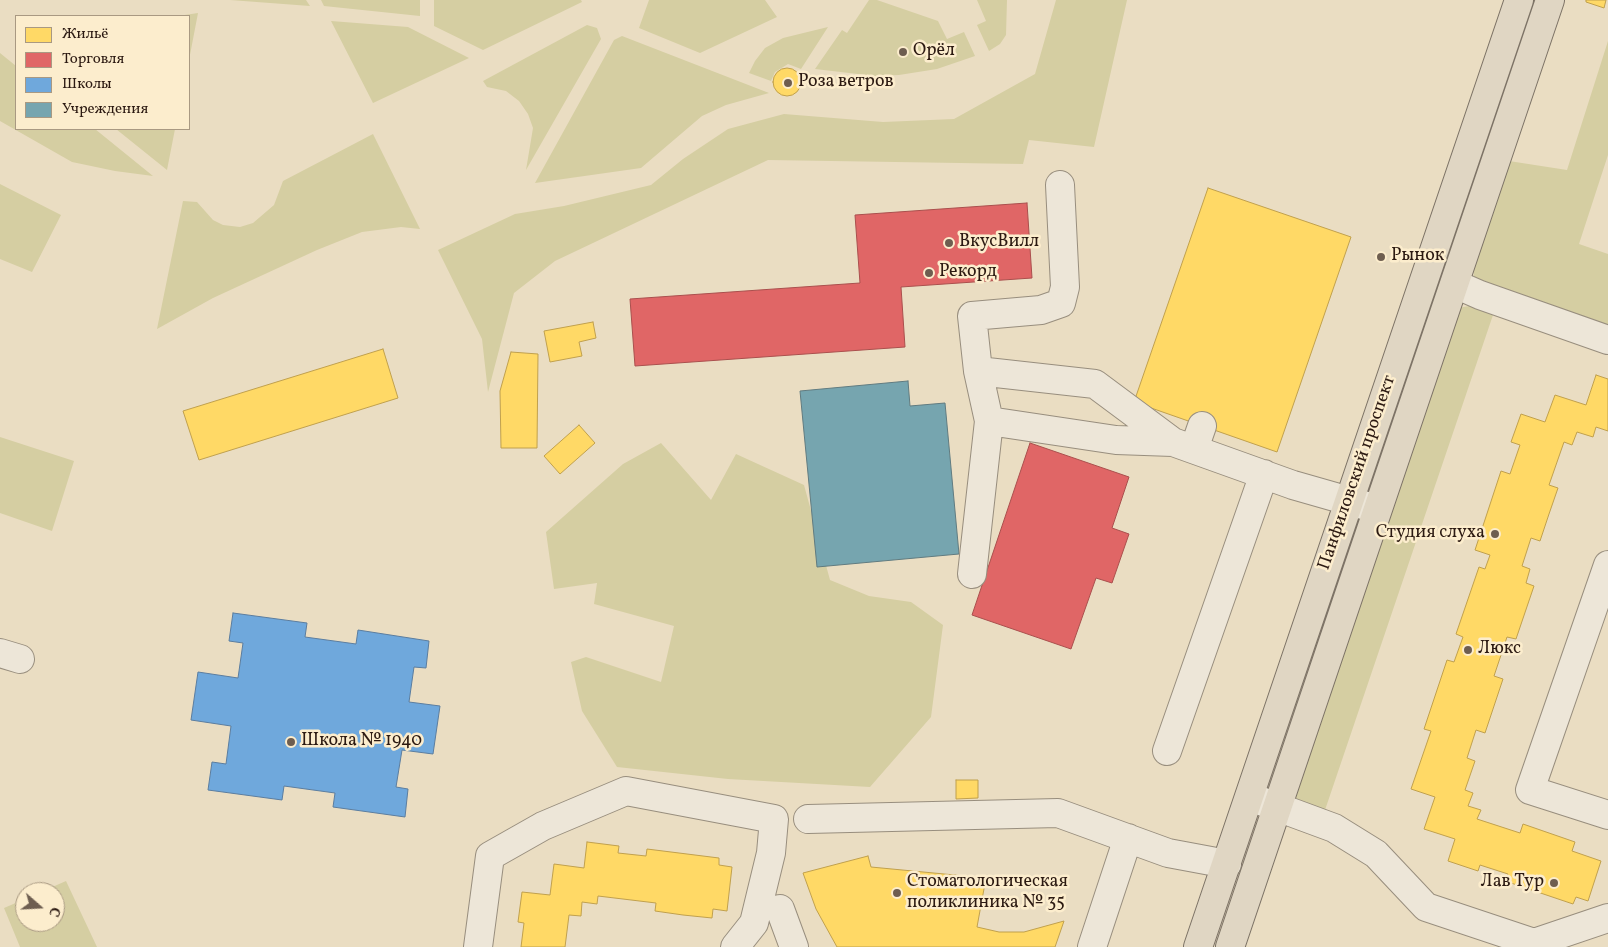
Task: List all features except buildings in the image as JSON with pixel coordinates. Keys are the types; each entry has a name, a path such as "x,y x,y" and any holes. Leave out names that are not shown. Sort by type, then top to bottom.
{"main road":[{"name":"Панфиловский проспект","path":"1198,947 1519,0"},
{"name":"Панфиловский проспект","path":"1230,947 1550,0"},
{"path":"1227,864 1255,874"}],"lane":[{"path":"972,574 989,421 978,371 972,316 1041,310 1061,303 1066,288 1060,185"},
{"path":"1455,284 1480,295 1608,340"},
{"path":"978,371 1095,384 1190,439 1264,474 1293,486 1377,509"},
{"path":"989,421 1116,440 1190,439"},
{"path":"1167,751 1264,474"},
{"path":"1608,565 1530,790 1608,815"},
{"path":"478,947 490,856 543,826 626,791 774,820 771,853 754,923 735,947"},
{"path":"1250,797 1334,828 1376,854 1426,908 1534,943 1608,918"},
{"path":"808,819 1058,814 1168,853 1227,864"},
{"path":"1092,947 1128,838"},
{"path":"780,909 794,947"}],"shaded area":[{"path":"230,0 306,0 310,6"},
{"path":"321,0 420,0 420,16 324,6"},
{"path":"434,0 581,0 582,2 483,50 434,26"},
{"path":"649,0 765,0 777,17 700,53 639,28"},
{"path":"869,0 877,0 938,21 947,39 964,32 975,56 937,69 899,75 875,76 815,69 842,30 847,33"},
{"path":"977,0 1007,0 1006,35 1000,44 989,51 977,25 986,21"},
{"path":"1056,0 1127,0 1094,147 1029,140 1023,164 768,160 555,261 514,293 488,392 482,339 438,250 515,214 564,206 651,185 683,159 728,129 784,114 883,122 954,119 1035,74"},
{"path":"198,13 190,55 190,15 185,15"},
{"path":"331,21 408,27 469,58 373,103"},
{"path":"587,25 597,28 601,39 526,170 533,128 528,114 519,101 506,91 487,87 483,81"},
{"path":"828,27 801,69 788,64 775,72 771,81 749,73 765,48 783,38"},
{"path":"622,36 769,93 726,105 702,116 641,168 535,183 614,40"},
{"path":"1608,41 1608,155 1579,244 1608,254 1608,327 1474,278 1473,262 1509,161 1567,170"},
{"path":"0,53 15,65 15,130 0,121"},
{"path":"16,130 96,130 153,176 115,171 72,162"},
{"path":"117,130 175,130 167,170"},
{"path":"373,134 420,229 401,227 362,232 317,250 213,298 157,329 183,201 197,202 213,220 223,225 240,227 253,223 274,205 283,181"},
{"path":"0,184 61,215 32,272 0,259"},
{"path":"1469,306 1493,315 1325,810 1298,801 1293,793 1458,308"},
{"path":"0,437 74,461 52,531 0,513"},
{"path":"661,443 711,500 736,454 804,485 830,580 869,596 911,602 943,625 931,717 870,787 728,779 617,767 582,711 571,662 586,657 661,682 674,626 594,604 597,583 554,589 546,532 623,464"},
{"path":"66,881 97,947 20,947 4,908 15,903 15,932 65,932 64,882"}],"place":[{"name":"Орёл","path":"903,52"},
{"name":"Роза ветров","path":"788,83"},
{"name":"ВкусВилл","path":"949,243"},
{"name":"Рынок","path":"1381,257"},
{"name":"Рекорд","path":"929,273"},
{"name":"Студия слуха","path":"1495,534"},
{"name":"Люкс","path":"1468,650"},
{"name":"Школа № 1940","path":"291,742"},
{"name":"Лав Тур","path":"1554,883"},
{"name":"Стоматологическая поликлиника № 35","path":"897,893"}]}
